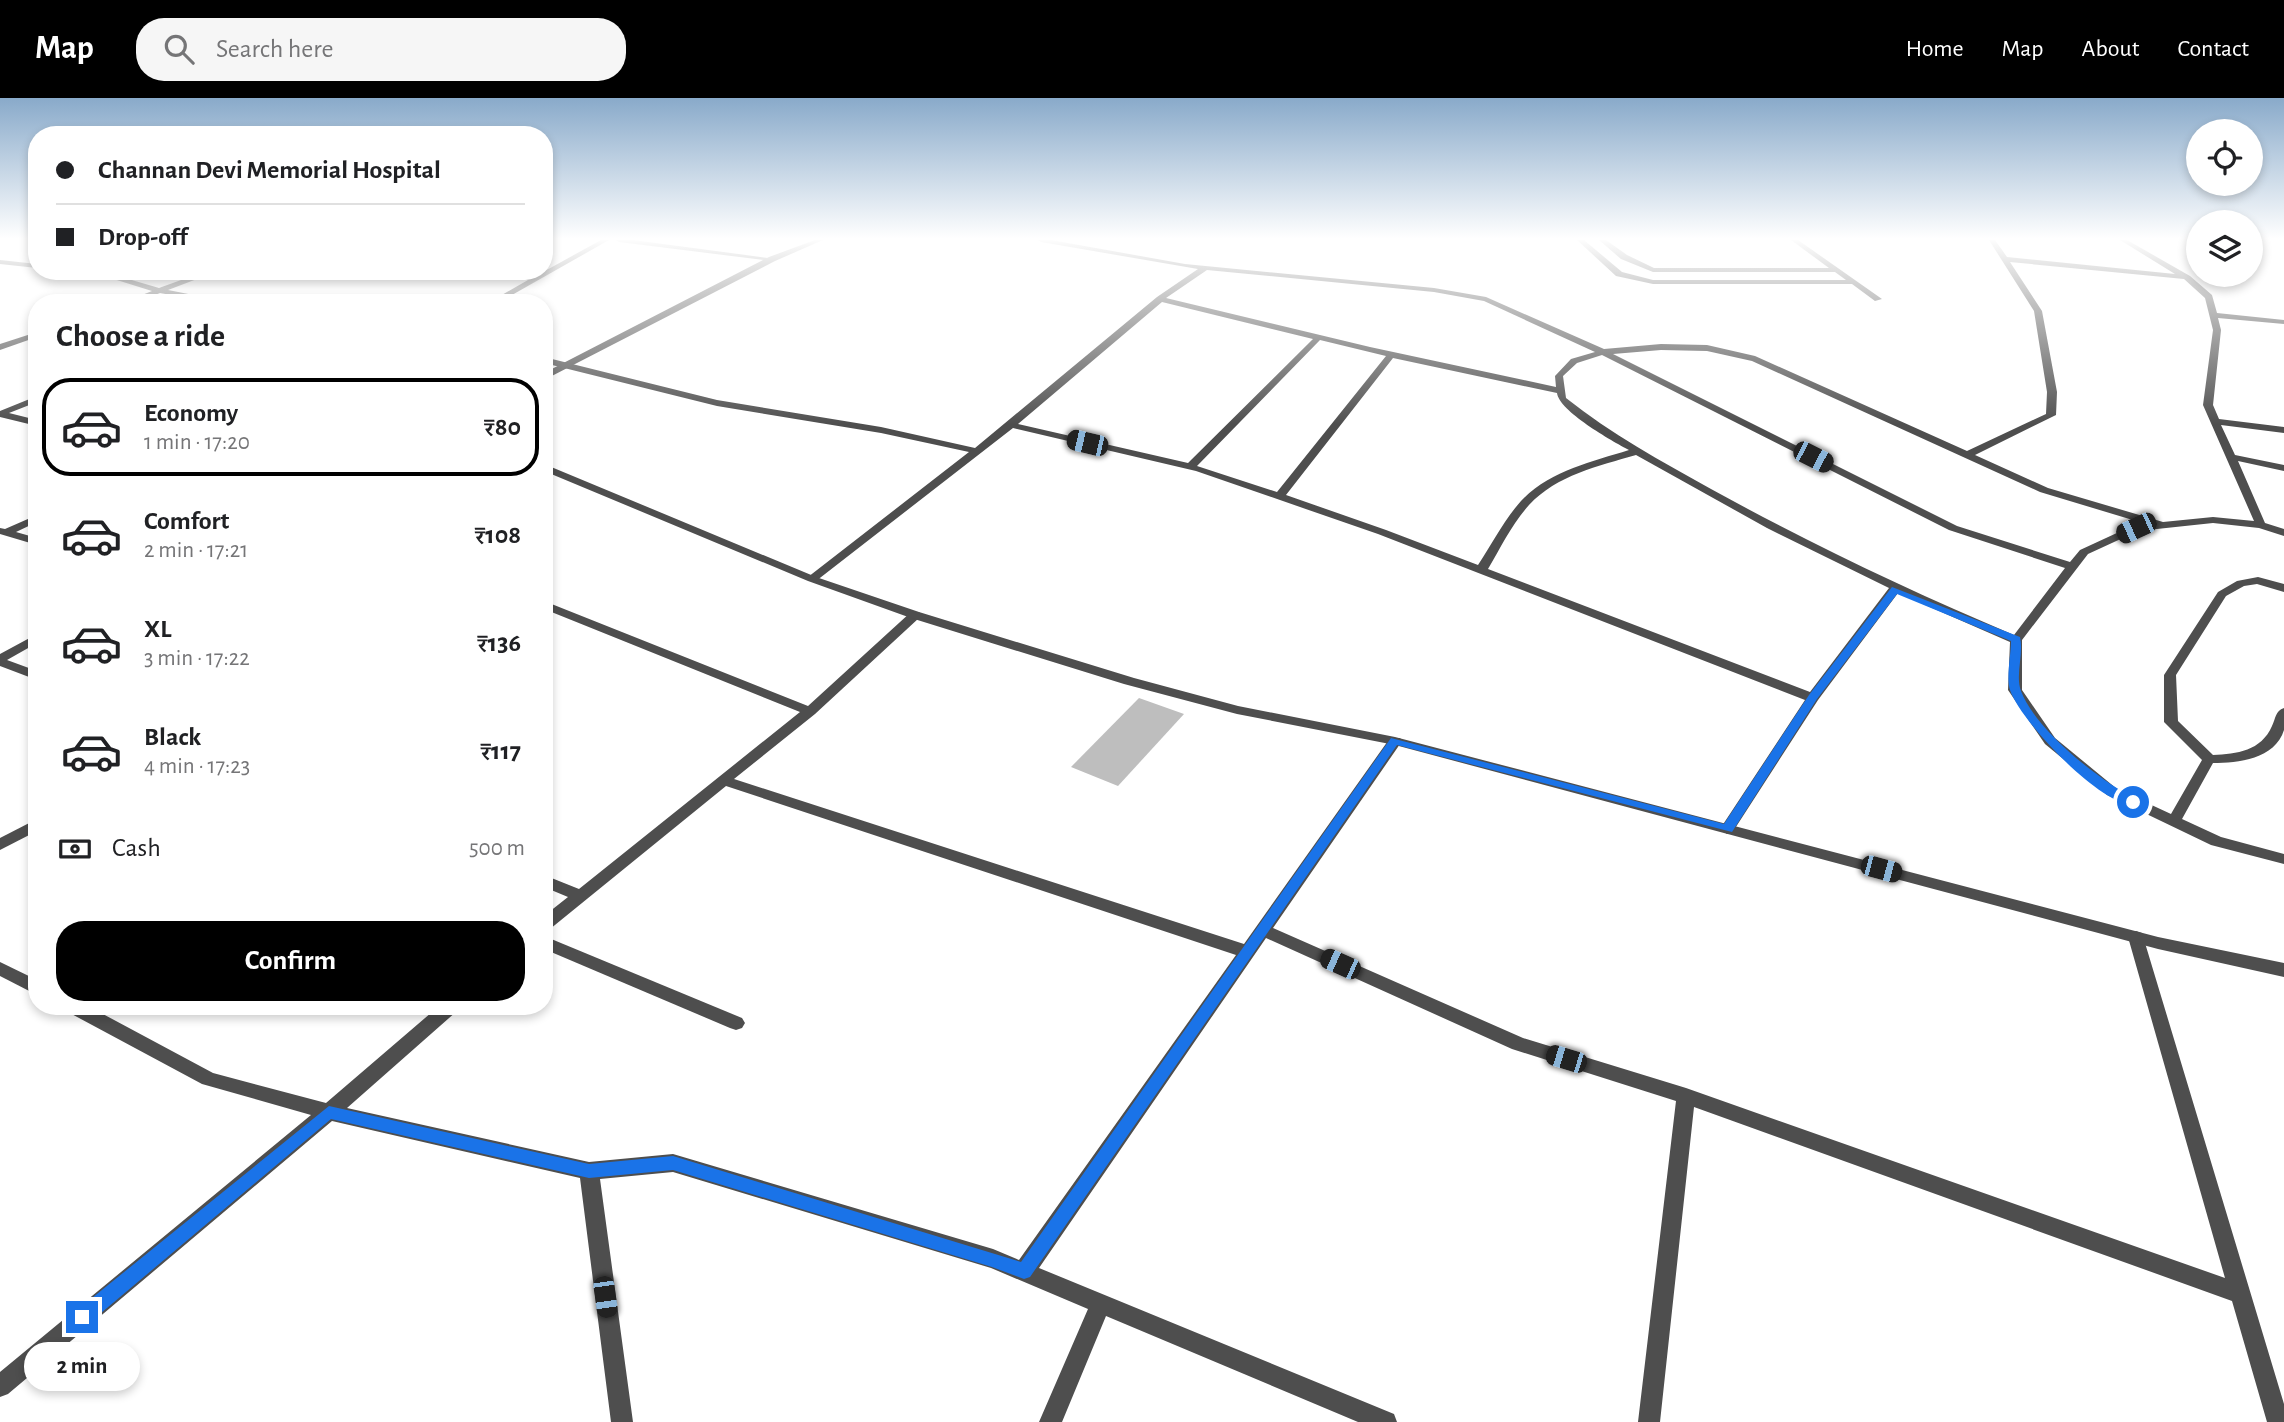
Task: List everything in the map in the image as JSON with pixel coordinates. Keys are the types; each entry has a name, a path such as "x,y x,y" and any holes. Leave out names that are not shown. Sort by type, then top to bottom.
{"street":[{"path":"553,373 691,302"},
{"path":"812,579 1011,425 1157,302"},
{"path":"1171,302 1391,355 1560,391"},
{"path":"1487,302 1602,352 1953,528 2073,567"},
{"path":"1967,456 2051,415 2053,392 2038,312 2031,302"},
{"path":"2210,302 2217,330 2208,405 2261,525"},
{"path":"2213,315 2284,323"},
{"path":"0,347 28,337"},
{"path":"1190,467 1318,338"},
{"path":"2016,640 1895,589 1781,533 1590,424 1562,399 1559,376 1574,361 1602,352 1661,347 1707,348 1755,359 2044,490 2162,525"},
{"path":"1279,497 1391,355"},
{"path":"553,362 716,403 881,430 976,451"},
{"path":"0,414 28,403"},
{"path":"0,414 28,422"},
{"path":"2214,421 2284,430"},
{"path":"1011,425 1190,467 1279,497 1481,570 1813,698"},
{"path":"1481,570 1525,503 1545,486 1567,472 1637,451"},
{"path":"2231,457 2284,468"},
{"path":"553,471 812,579 915,615 1129,681 1237,710 1395,741 2136,937 2284,970"},
{"path":"2284,534 2261,525 2213,520 2136,528 2084,552 2016,640 2015,690 2050,741 2112,792 2216,841 2284,859"},
{"path":"3,532 28,522"},
{"path":"3,532 28,539"},
{"path":"2284,588 2258,580 2241,583 2222,594 2170,676 2171,722 2209,760 2238,760 2260,753 2281,722 2284,712"},
{"path":"1727,829 1813,698 1895,589"},
{"path":"553,609 810,711"},
{"path":"553,917 810,711 915,615"},
{"path":"0,661 28,644"},
{"path":"0,661 28,672"},
{"path":"1024,1271 1395,741"},
{"path":"2175,821 2209,760"},
{"path":"726,781 1248,952"},
{"path":"0,845 28,829"},
{"path":"553,885 579,895"},
{"path":"1263,930 1518,1044 1686,1096 2242,1294"},
{"path":"2136,937 2278,1422"},
{"path":"553,946 736,1023"},
{"path":"0,968 28,983"},
{"path":"95,1015 208,1079 329,1112 589,1171 673,1163 993,1259 1386,1422"},
{"path":"0,1386 329,1112 441,1015"},
{"path":"1649,1422 1686,1096"},
{"path":"589,1171 622,1422"},
{"path":"1050,1422 1101,1303"}],"building":[{"path":"1139,698 1184,714 1118,786 1071,767"}],"route":[{"path":"82,1317 329,1112 589,1171 640,1164 673,1163 993,1259 1024,1271 1395,741 1727,829 1813,698 1895,589 2016,640 2015,690 2050,741 2112,792 2133,802"}]}
